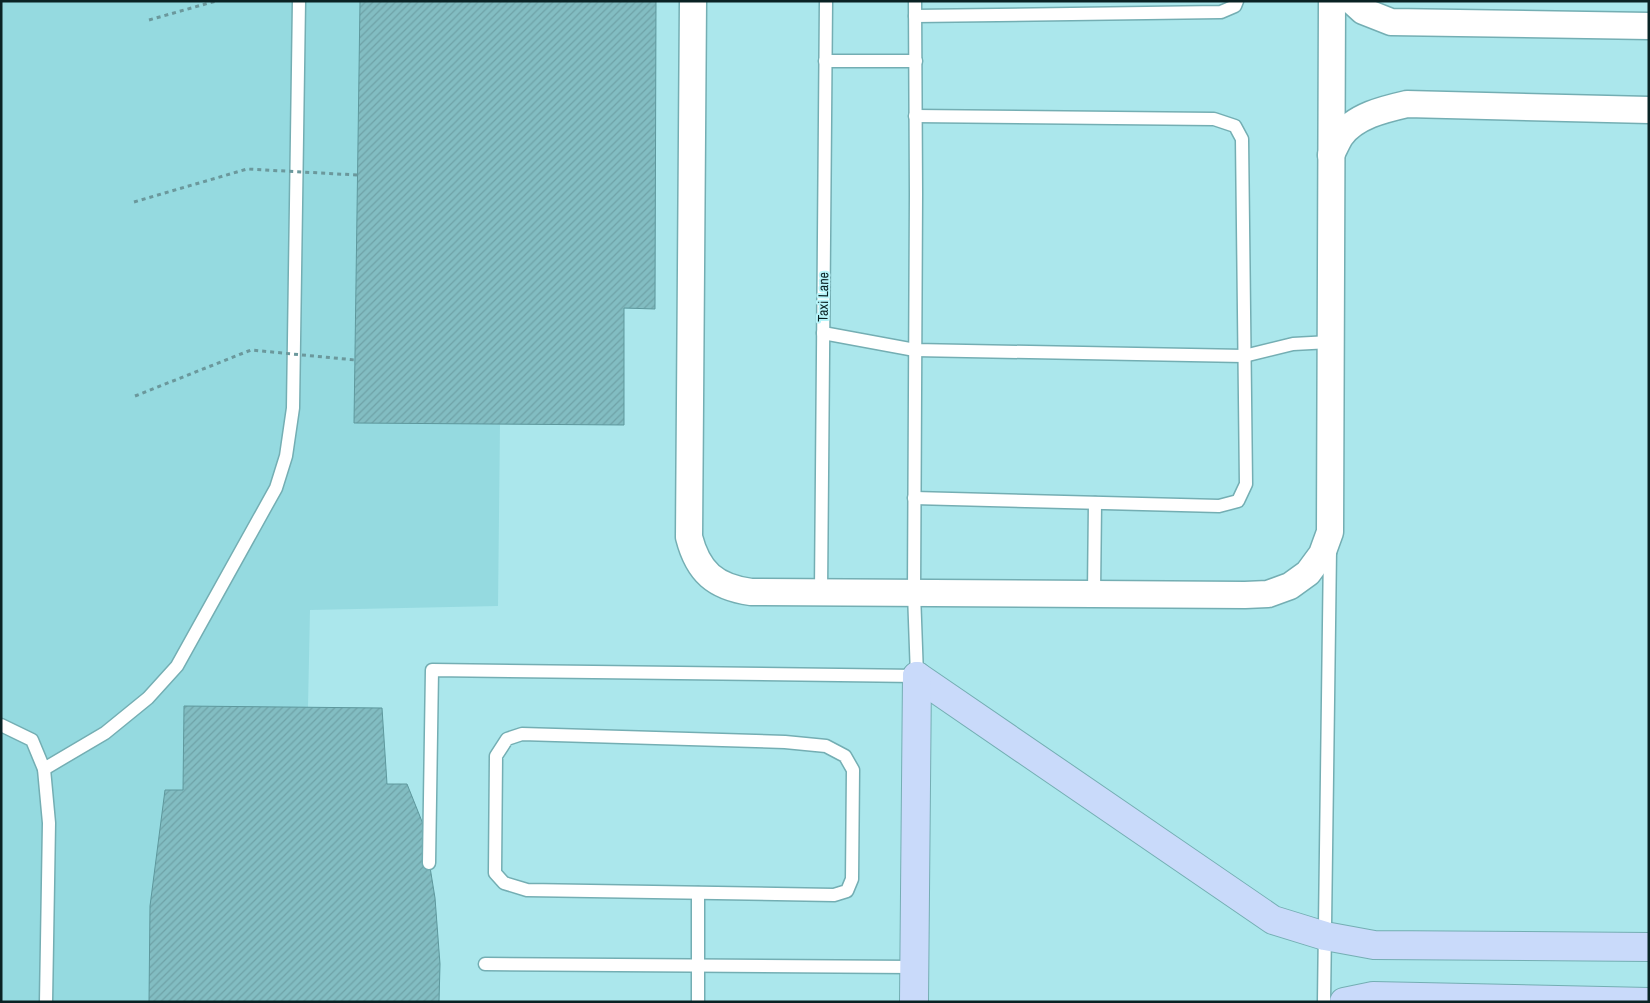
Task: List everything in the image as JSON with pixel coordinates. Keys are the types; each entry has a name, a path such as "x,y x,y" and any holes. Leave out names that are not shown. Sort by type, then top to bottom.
{"street":[{"path":"693,1 689,537 693,555 703,570 717,582 734,589 751,592 1268,594 1290,586 1308,573 1322,554 1330,532 1332,1"},
{"path":"1352,1 1363,11 1391,22 1649,26"},
{"path":"1331,154 1341,135 1357,122 1378,111 1407,104 1649,110"},
{"path":"917,676 1273,920 1324,936 1374,945 1649,946"},
{"path":"914,1002 917,676"},
{"path":"1344,1002 1373,996 1649,1002"}],"lane":[{"path":"44,769 105,733 148,698 177,666 276,488 286,456 293,408 299,1"},
{"name":"Taxi Lane","path":"821,592 826,1"},
{"path":"429,864 432,670 917,676 914,593 915,1"},
{"path":"915,16 1221,12 1235,6 1237,1"},
{"path":"825,62 916,61"},
{"path":"914,498 1220,506 1238,501 1246,484 1242,139 1235,126 1214,119 915,116"},
{"path":"823,333 915,350 1244,356 1293,344 1330,342"},
{"path":"1094,593 1095,503"},
{"path":"1324,1002 1330,532"},
{"path":"1,725 32,740 44,769 49,823 46,1002"},
{"path":"522,734 784,742 826,746 845,756 853,770 852,879 847,891 834,895 698,893 527,890 504,883 495,873 496,756 507,739 522,734"},
{"path":"698,893 698,1002"},
{"path":"485,964 914,967"}],"path":[{"path":"149,20 216,1"},
{"path":"134,202 247,169 357,175"},
{"path":"135,396 251,350 355,360"}],"shaded area":[{"path":"1,1 656,1 655,309 624,309 624,425 500,424 498,606 310,610 308,707 382,708 387,784 407,784 423,824 435,898 440,964 439,1002 1,1002"}],"building":[{"path":"360,1 656,1 655,309 624,308 624,425 354,423"},
{"path":"184,706 382,708 387,784 407,784 423,824 435,898 440,964 439,1002 149,1002 150,906 165,790 183,790"}]}
